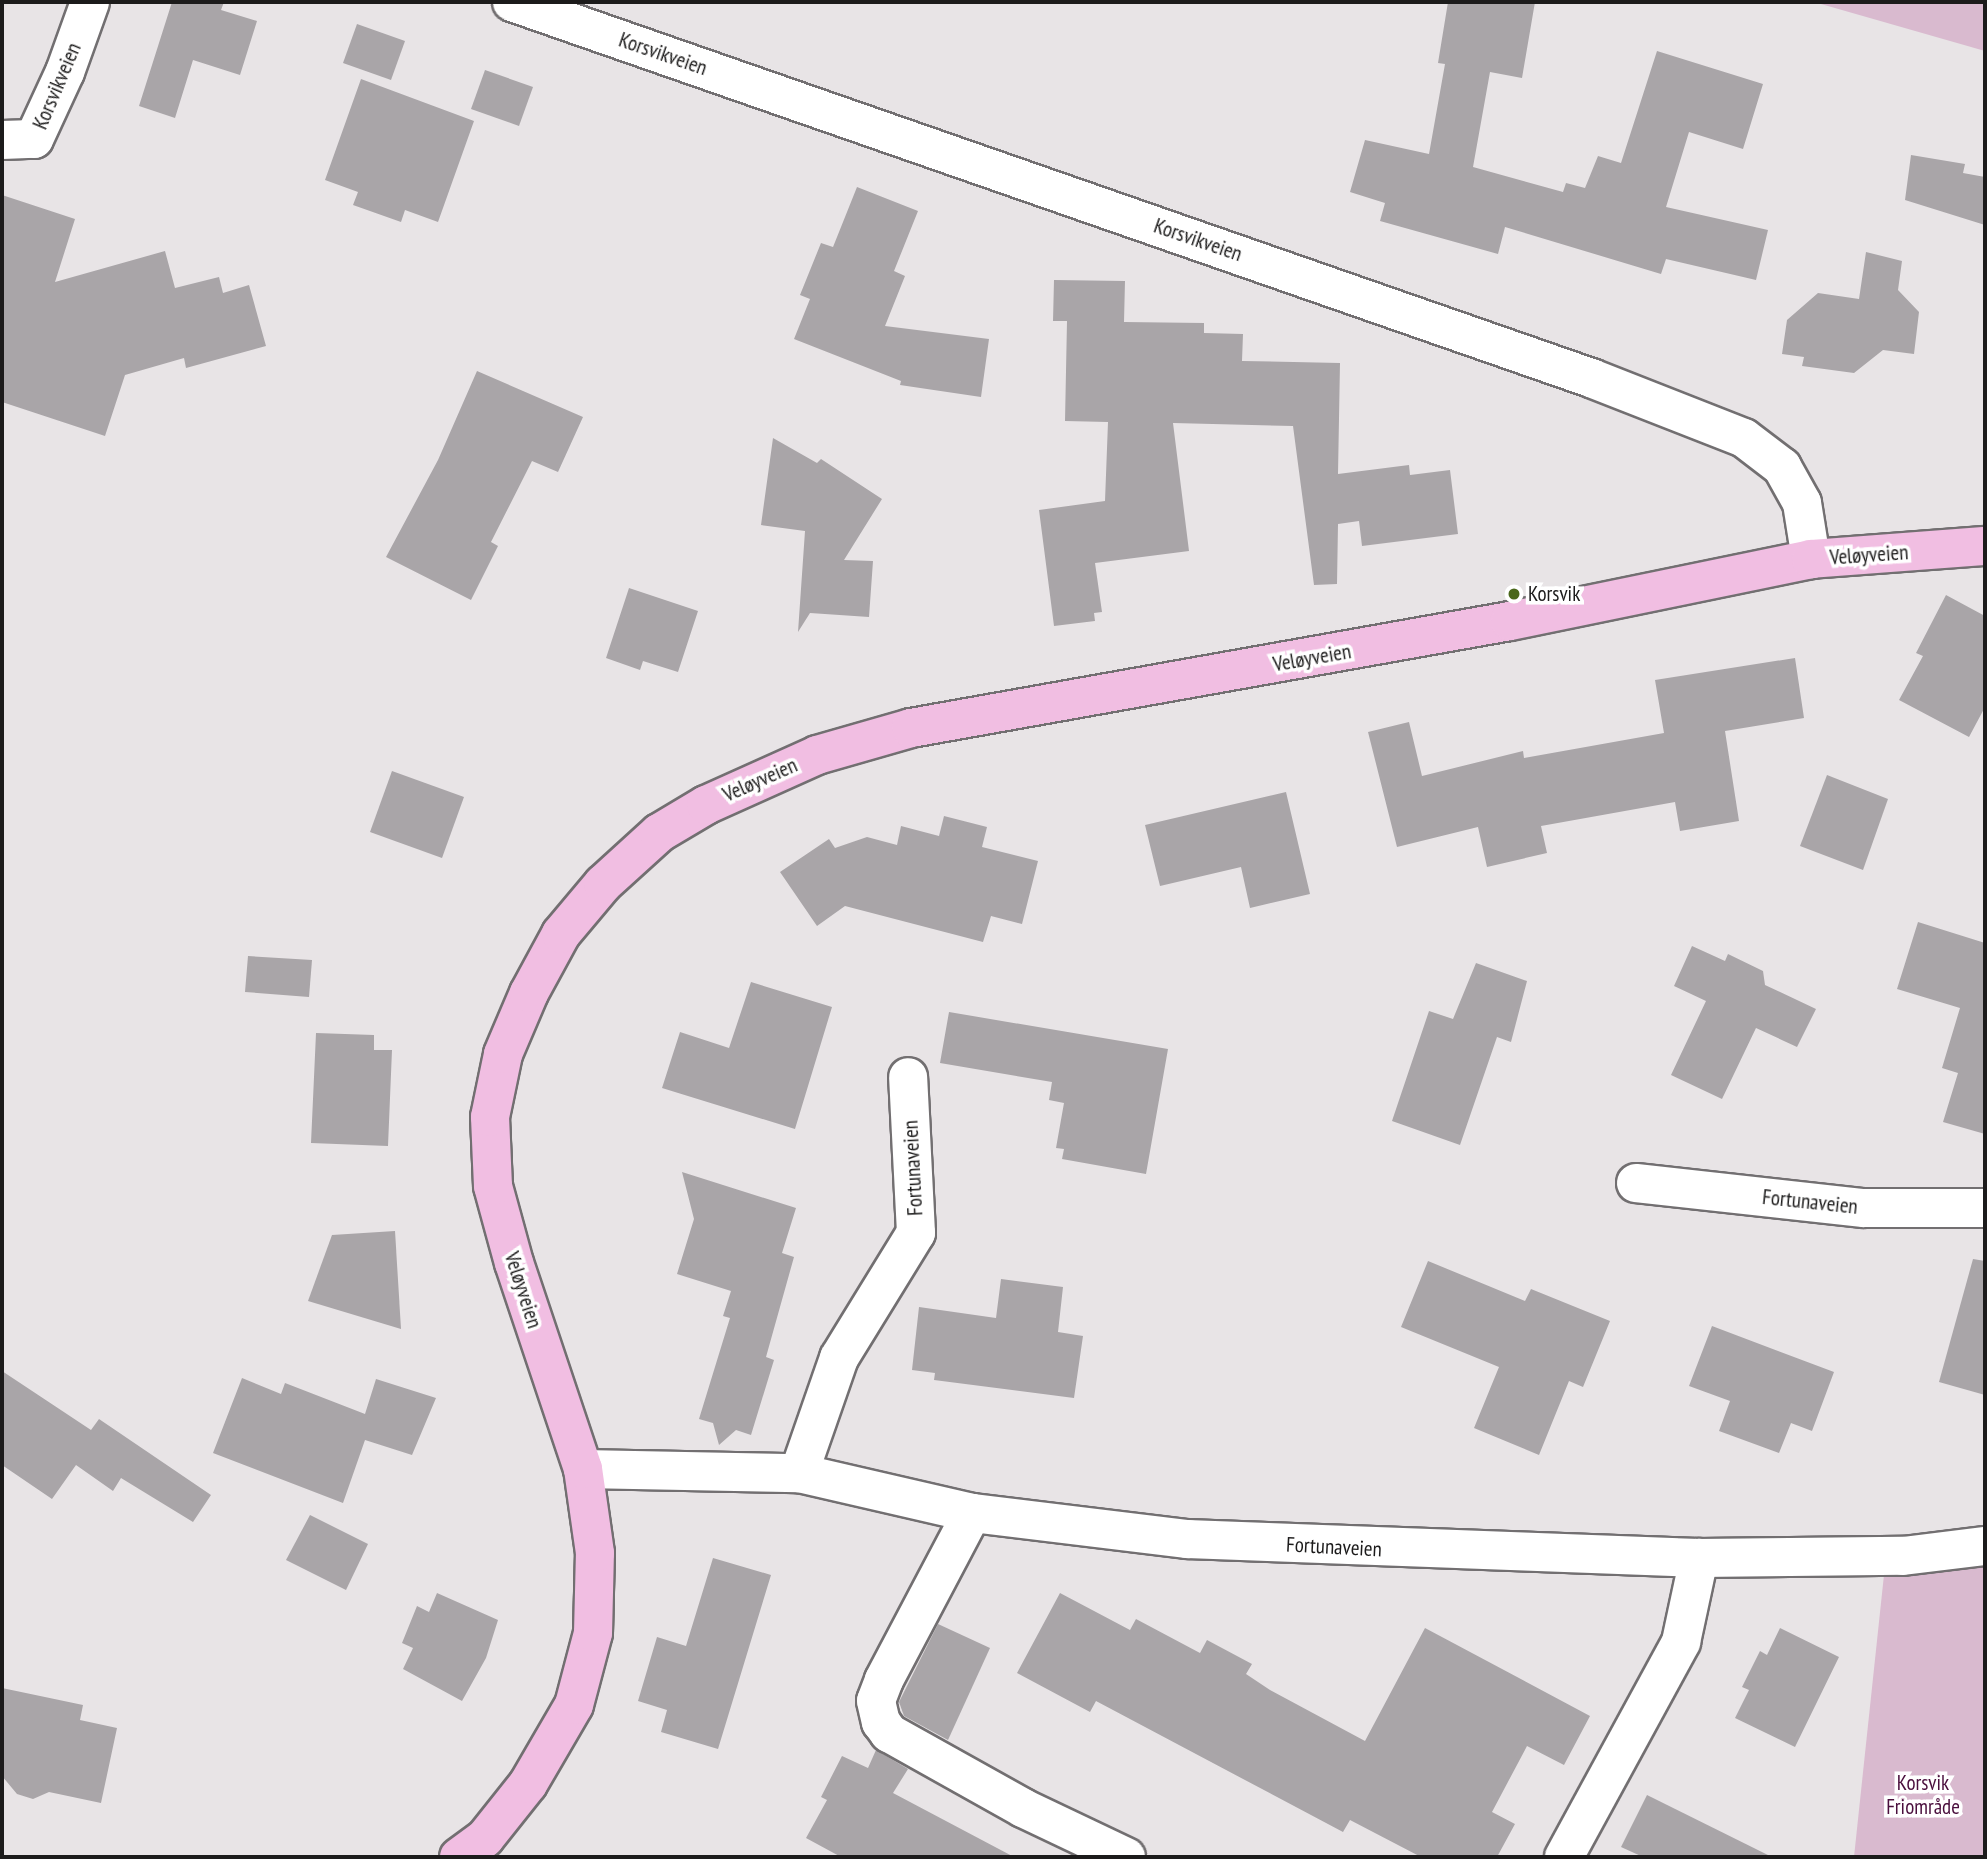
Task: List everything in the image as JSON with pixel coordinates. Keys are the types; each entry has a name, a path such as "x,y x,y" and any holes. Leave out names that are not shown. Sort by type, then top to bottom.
{"main road":[{"name":"Veløyveien","path":"459,1857 485,1838 528,1784 574,1705 593,1620 595,1553 583,1468 514,1263 493,1186 490,1117 503,1055 529,993 561,934 603,884 659,833 706,805 817,755 911,728 1496,624 1811,559 1985,546"}],"street":[{"name":"Korsvikveien","path":"2,140 34,139 65,72 90,2"},
{"name":"Korsvikveien","path":"512,2 1591,378 1744,438 1782,467 1802,503 1811,559"},
{"name":"Fortunaveien","path":"908,1077 916,1233 839,1358 799,1473 972,1513 1201,1539 1699,1558 1903,1556 1985,1546"},
{"name":"Fortunaveien","path":"1636,1183 1864,1208 1985,1208"},
{"path":"583,1468 799,1473"},
{"path":"972,1513 884,1680 876,1702 881,1722 889,1733 1023,1808 1126,1857"},
{"path":"1564,1857 1681,1642 1699,1558"}],"green space":[{"path":"1814,2 1985,2 1985,51"},
{"name":"Korsvik Friområde","path":"1985,1543 1985,1857 1854,1857 1886,1556"}],"building":[{"path":"172,2 224,2 221,10 257,21 240,75 193,60 175,118 139,106"},
{"path":"1448,2 1535,2 1522,78 1490,72 1473,167 1563,192 1566,183 1585,188 1598,156 1621,163 1657,51 1763,84 1743,149 1689,132 1666,207 1768,230 1756,280 1666,259 1661,274 1505,227 1498,254 1380,221 1385,203 1350,192 1365,140 1429,154 1445,64 1438,63"},
{"path":"357,24 405,41 391,80 343,63"},
{"path":"485,70 533,87 519,126 471,109"},
{"path":"361,79 474,121 438,222 405,210 401,222 353,205 358,192 325,180"},
{"path":"1911,155 1965,164 1963,173 1985,177 1985,225 1905,200"},
{"path":"857,187 918,211 894,271 905,276 885,326 989,339 981,397 900,385 901,381 794,339 810,299 800,295 821,243 833,247"},
{"path":"2,195 75,219 55,282 165,251 175,288 219,277 223,293 249,285 266,346 186,368 184,358 125,375 105,436 2,402"},
{"path":"1866,252 1902,261 1898,290 1919,312 1914,354 1883,350 1854,373 1802,366 1804,357 1782,354 1787,320 1818,293 1859,299"},
{"path":"1054,280 1125,281 1124,322 1204,323 1204,333 1243,334 1242,361 1340,363 1338,474 1409,465 1410,475 1450,470 1458,534 1362,546 1359,521 1338,524 1337,584 1314,585 1293,426 1173,423 1189,551 1095,563 1102,612 1094,613 1095,621 1054,626 1039,510 1105,501 1108,422 1065,421 1067,321 1053,321"},
{"path":"477,371 583,417 558,472 532,461 491,542 498,546 471,600 386,557 438,460"},
{"path":"773,438 817,463 821,459 882,499 844,560 873,561 869,617 810,613 798,632 805,531 761,525"},
{"path":"629,588 698,611 678,672 643,661 640,670 606,658"},
{"path":"1946,595 1985,616 1985,707 1969,737 1899,700 1923,656 1916,653"},
{"path":"1795,658 1804,718 1725,731 1739,821 1680,831 1675,802 1541,826 1547,853 1487,867 1478,827 1397,847 1368,732 1409,722 1422,776 1523,751 1524,758 1664,733 1655,680"},
{"path":"392,771 464,797 442,858 370,832"},
{"path":"1827,775 1888,799 1863,870 1800,846"},
{"path":"1286,792 1310,894 1250,908 1241,867 1160,886 1145,825"},
{"path":"944,816 987,827 982,847 1038,861 1022,924 991,916 983,942 845,906 817,926 780,872 829,839 835,848 867,837 897,845 901,826 939,836"},
{"path":"1918,922 1985,943 1985,1134 1943,1122 1958,1073 1942,1068 1960,1008 1897,989"},
{"path":"1692,946 1725,961 1728,954 1763,971 1765,985 1816,1009 1797,1047 1756,1028 1722,1099 1671,1075 1706,1001 1674,986"},
{"path":"248,956 312,960 309,997 245,992"},
{"path":"1476,963 1527,981 1511,1042 1497,1037 1460,1145 1392,1121 1429,1011 1453,1019"},
{"path":"751,982 832,1007 795,1129 662,1088 680,1032 729,1048"},
{"path":"949,1012 1168,1049 1146,1174 1062,1159 1064,1149 1056,1148 1064,1103 1049,1100 1052,1082 940,1063"},
{"path":"316,1033 374,1035 374,1050 392,1050 388,1146 311,1143"},
{"path":"682,1172 796,1208 782,1253 794,1257 766,1357 774,1360 751,1435 736,1430 719,1445 713,1423 699,1419 730,1318 723,1316 731,1291 677,1274 694,1219"},
{"path":"395,1231 401,1329 308,1301 332,1235"},
{"path":"1973,1259 1985,1261 1985,1395 1939,1382"},
{"path":"1428,1261 1525,1301 1531,1289 1610,1321 1583,1387 1569,1381 1539,1455 1474,1428 1499,1367 1401,1327"},
{"path":"1001,1279 1063,1287 1058,1332 1083,1336 1074,1398 934,1380 935,1373 912,1370 919,1307 996,1318"},
{"path":"1712,1326 1834,1372 1812,1431 1791,1423 1779,1453 1719,1431 1730,1401 1689,1386"},
{"path":"2,1371 91,1430 99,1419 211,1495 193,1522 121,1478 113,1491 76,1465 52,1499 2,1465"},
{"path":"242,1378 281,1394 285,1383 365,1414 376,1379 436,1398 412,1455 365,1440 343,1503 213,1453"},
{"path":"310,1515 368,1544 346,1590 286,1560"},
{"path":"713,1558 771,1575 718,1749 661,1732 667,1710 638,1701 657,1637 686,1646"},
{"path":"437,1593 498,1620 486,1658 462,1701 403,1669 413,1648 402,1643 417,1606 429,1612"},
{"path":"1060,1593 1130,1630 1136,1619 1200,1653 1207,1640 1252,1664 1246,1674 1270,1690 1365,1741 1425,1628 1590,1716 1564,1765 1527,1746 1492,1812 1515,1824 1497,1857 1421,1857 1350,1820 1343,1832 1096,1701 1090,1712 1017,1673"},
{"path":"938,1624 990,1648 948,1740 904,1716 899,1702"},
{"path":"1780,1628 1839,1657 1795,1747 1735,1718 1749,1690 1742,1687 1760,1651 1767,1655"},
{"path":"2,1688 83,1705 80,1720 117,1728 101,1803 49,1792 33,1799 17,1794 2,1776"},
{"path":"876,1750 908,1769 893,1793 1014,1857 841,1857 806,1838 827,1800 821,1797 842,1756 868,1768"},
{"path":"1647,1795 1772,1857 1643,1857 1621,1847"}],"place":[{"name":"Korsvik","path":"1514,594"}]}
